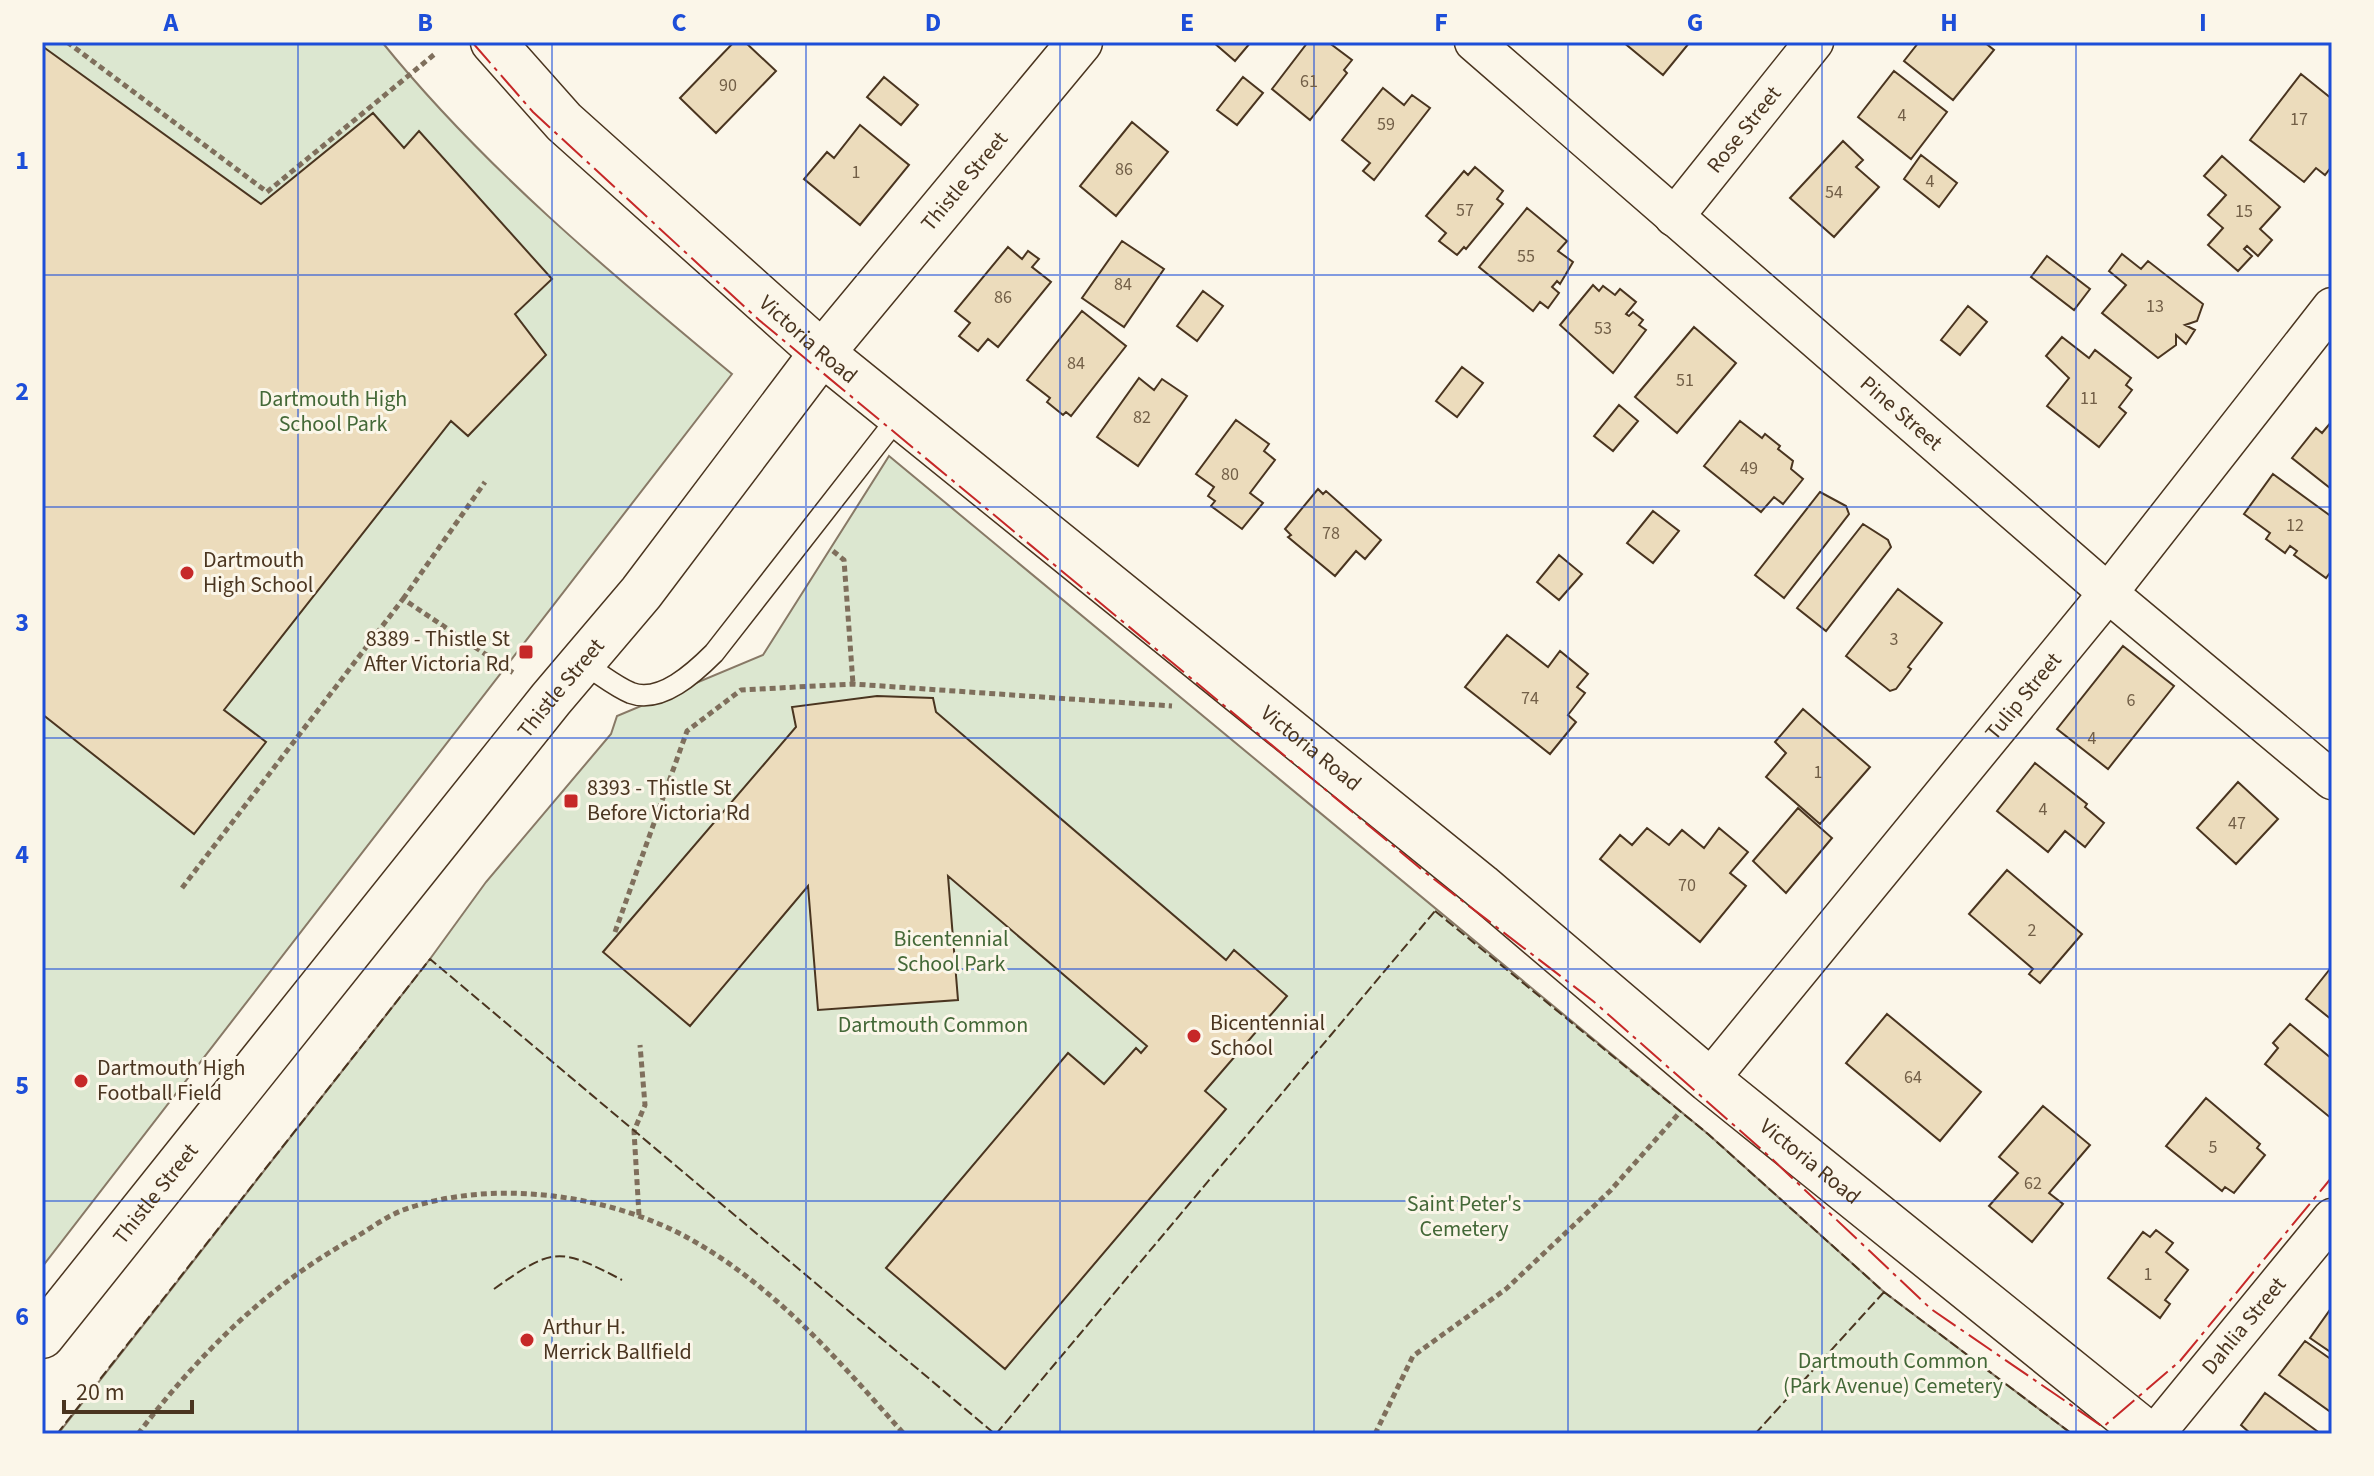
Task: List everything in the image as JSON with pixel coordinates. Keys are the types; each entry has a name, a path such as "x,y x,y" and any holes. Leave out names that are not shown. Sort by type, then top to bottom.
{"main road":[{"name":"Victoria Road","path":"493,42 564,122 822,353 1481,886 1709,1080 2148,1434"},
{"name":"Thistle Street","path":"42,1336 551,699 641,593 822,353 1080,42"}],"street":[{"name":"Pine Street","path":"1474,42 2108,593 2332,780"},
{"name":"Rose Street","path":"1674,217 1814,42"},
{"name":"Tulip Street","path":"1709,1080 2108,593 2332,307"},
{"name":"Dahlia Street","path":"2155,1434 2332,1218"}],"lane":[{"path":"582,663 633,694 649,695 692,676 810,533 899,416"}],"path":[{"path":"67,42 267,192 436,53"},
{"path":"182,888 403,599 485,482"},
{"path":"810,533 844,560 853,684"},
{"path":"403,599 551,699"},
{"path":"615,932 687,731 741,690 853,684 1172,706"},
{"path":"639,1215 634,1131 645,1105 640,1045"},
{"path":"1375,1434 1413,1356 1506,1289 1610,1191 1709,1080"},
{"path":"138,1434 172,1389 233,1326 307,1264 403,1210 490,1192 586,1201 639,1215 691,1240 812,1331 904,1434"}],"green space":[{"name":"Dartmouth High School Park","path":"42,42 382,42 462,132 549,217 732,374 42,1267"},
{"name":"Dartmouth Common","path":"889,456 1708,1134 1884,1292 2072,1434 58,1434 430,959 486,882 611,734 617,716 763,655"}],"building":[{"path":"734,42 745,42 776,71 716,133 680,98"},
{"path":"1213,42 1251,42 1235,61"},
{"path":"1308,42 1328,42 1352,60 1344,70 1347,73 1310,120 1272,89"},
{"path":"1623,42 1690,42 1663,75"},
{"path":"1919,42 1984,42 1994,50 1953,100 1904,61"},
{"name":"Dartmouth High School","path":"42,46 261,204 373,113 404,148 419,131 552,279 515,314 546,355 468,436 451,421 224,710 266,742 194,834 42,714"},
{"path":"1894,71 1947,112 1911,159 1858,117"},
{"path":"2301,74 2332,99 2332,166 2325,175 2316,168 2304,182 2250,140"},
{"path":"884,77 918,105 901,125 867,97"},
{"path":"1243,77 1263,93 1237,125 1217,110"},
{"path":"1383,88 1404,105 1412,95 1430,108 1374,180 1363,171 1370,163 1342,140"},
{"path":"1132,122 1168,152 1116,216 1080,186"},
{"path":"860,125 909,165 860,225 804,179 827,152 834,158"},
{"path":"1843,141 1863,160 1856,167 1879,187 1834,237 1790,198"},
{"path":"1921,155 1957,183 1939,207 1904,179"},
{"path":"2222,156 2280,207 2260,229 2272,240 2258,256 2247,246 2244,249 2252,256 2238,271 2208,245 2223,228 2208,215 2226,195 2204,176"},
{"path":"1475,167 1503,191 1497,199 1503,204 1466,249 1464,247 1457,255 1439,241 1446,233 1426,216 1464,171 1468,175"},
{"path":"1527,208 1567,241 1558,251 1573,262 1560,284 1557,281 1552,287 1559,293 1548,308 1540,302 1533,311 1479,267"},
{"path":"1122,241 1164,269 1124,327 1082,298"},
{"path":"1008,247 1022,259 1028,251 1039,259 1032,267 1051,282 998,347 988,339 978,351 959,336 970,323 955,311"},
{"path":"2122,254 2141,269 2148,261 2203,304 2197,321 2185,325 2195,330 2186,344 2176,335 2176,345 2158,358 2102,313 2126,285 2109,271"},
{"path":"2047,256 2090,289 2074,310 2031,277"},
{"path":"1593,285 1599,291 1603,286 1615,295 1620,289 1636,302 1626,314 1629,316 1633,312 1643,320 1639,325 1646,330 1613,373 1560,325"},
{"path":"1203,291 1223,306 1197,341 1177,326"},
{"path":"1968,306 1987,322 1960,355 1941,340"},
{"path":"1082,311 1126,346 1071,416 1066,412 1063,415 1047,402 1050,398 1027,380"},
{"path":"1694,327 1736,363 1677,433 1635,397"},
{"path":"2062,337 2089,358 2095,350 2131,378 2126,385 2132,390 2119,407 2126,413 2099,447 2047,406 2069,378 2046,356"},
{"path":"1462,367 1483,383 1457,417 1436,401"},
{"path":"1139,378 1154,390 1162,379 1187,396 1138,466 1097,437"},
{"path":"1619,405 1638,421 1613,451 1594,436"},
{"path":"1236,420 1269,444 1264,451 1275,460 1250,493 1263,503 1242,529 1211,506 1215,501 1208,496 1214,487 1196,474"},
{"path":"1740,421 1762,438 1765,434 1780,446 1778,449 1793,461 1791,469 1803,479 1783,504 1774,497 1761,512 1704,466"},
{"path":"2332,421 2330,488 2292,458 2316,428 2322,433"},
{"path":"2273,474 2332,517 2332,570 2326,578 2294,555 2297,551 2290,546 2285,553 2266,539 2270,533 2244,514"},
{"path":"1318,489 1323,494 1326,491 1381,540 1365,559 1356,551 1335,576 1288,537 1291,535 1285,529"},
{"path":"1820,492 1846,506 1849,514 1784,598 1755,575"},
{"path":"1653,511 1679,531 1653,563 1627,543"},
{"path":"1863,524 1888,540 1891,547 1826,631 1797,608"},
{"path":"1559,555 1582,574 1559,600 1537,582"},
{"path":"1898,589 1942,623 1908,667 1911,669 1896,689 1890,691 1846,656"},
{"path":"1507,635 1548,667 1560,651 1588,674 1577,687 1585,693 1568,715 1576,722 1550,754 1465,687"},
{"path":"2123,646 2174,686 2108,769 2057,729"},
{"name":"Bicentennial School","path":"877,696 933,698 936,712 1226,960 1234,950 1287,996 1205,1091 1226,1109 1005,1369 886,1268 1068,1053 1104,1084 1136,1048 1141,1053 1147,1046 948,876 958,1000 818,1010 808,886 690,1026 603,952 796,727 792,707"},
{"path":"1803,709 1870,767 1820,824 1766,777 1786,753 1775,742"},
{"path":"2035,763 2087,804 2085,807 2104,823 2085,847 2065,831 2048,852 1997,811"},
{"path":"2238,782 2278,819 2236,864 2197,828"},
{"path":"1798,808 1832,838 1786,893 1753,861"},
{"path":"1647,828 1669,845 1682,830 1704,848 1719,828 1748,852 1730,873 1746,886 1700,942 1600,859 1620,835 1632,845"},
{"path":"2007,870 2082,934 2040,983 2029,974 2033,969 1969,914"},
{"path":"2330,969 2332,971 2332,1020 2306,999"},
{"path":"1887,1014 1981,1092 1940,1141 1846,1063"},
{"path":"2290,1024 2332,1059 2332,1119 2265,1064 2278,1048 2273,1043"},
{"path":"2206,1098 2260,1144 2257,1148 2265,1155 2234,1193 2225,1187 2222,1191 2166,1146"},
{"path":"2043,1106 2090,1145 2049,1193 2063,1204 2032,1242 1989,1206 2018,1173 1999,1157"},
{"path":"2156,1230 2173,1243 2166,1252 2188,1270 2165,1300 2170,1304 2160,1318 2108,1278 2143,1232 2150,1237"},
{"path":"2332,1307 2332,1353 2310,1338"},
{"path":"2305,1341 2332,1360 2332,1413 2279,1375"},
{"path":"2265,1393 2321,1434 2251,1434 2241,1425"}],"fence":[{"path":"1435,911 1708,1134 1884,1292 2072,1434"},
{"path":"996,1434 1435,911"},
{"path":"57,1434 430,959 995,1434"},
{"path":"494,1289 530,1265 556,1256 584,1262 622,1280"},
{"path":"1755,1434 1884,1292"}],"power":[{"path":"472,42 533,112 759,320 1426,873 1593,1001 1770,1157 1931,1309 2103,1427 2180,1361 2332,1177"}],"place":[{"name":"Dartmouth High School","path":"187,573"},
{"name":"8389 - Thistle St After Victoria Rd","path":"526,652"},
{"name":"8393 - Thistle St Before Victoria Rd","path":"571,801"},
{"name":"Bicentennial School","path":"1194,1036"},
{"name":"Dartmouth High Football Field","path":"81,1081"},
{"name":"Arthur H. Merrick Ballfield","path":"527,1340"}],"park label":[{"name":"Bicentennial School Park","path":"951,952"},
{"name":"Saint Peter's Cemetery","path":"1464,1216"},
{"name":"Dartmouth Common (Park Avenue) Cemetery","path":"1893,1374"}]}
